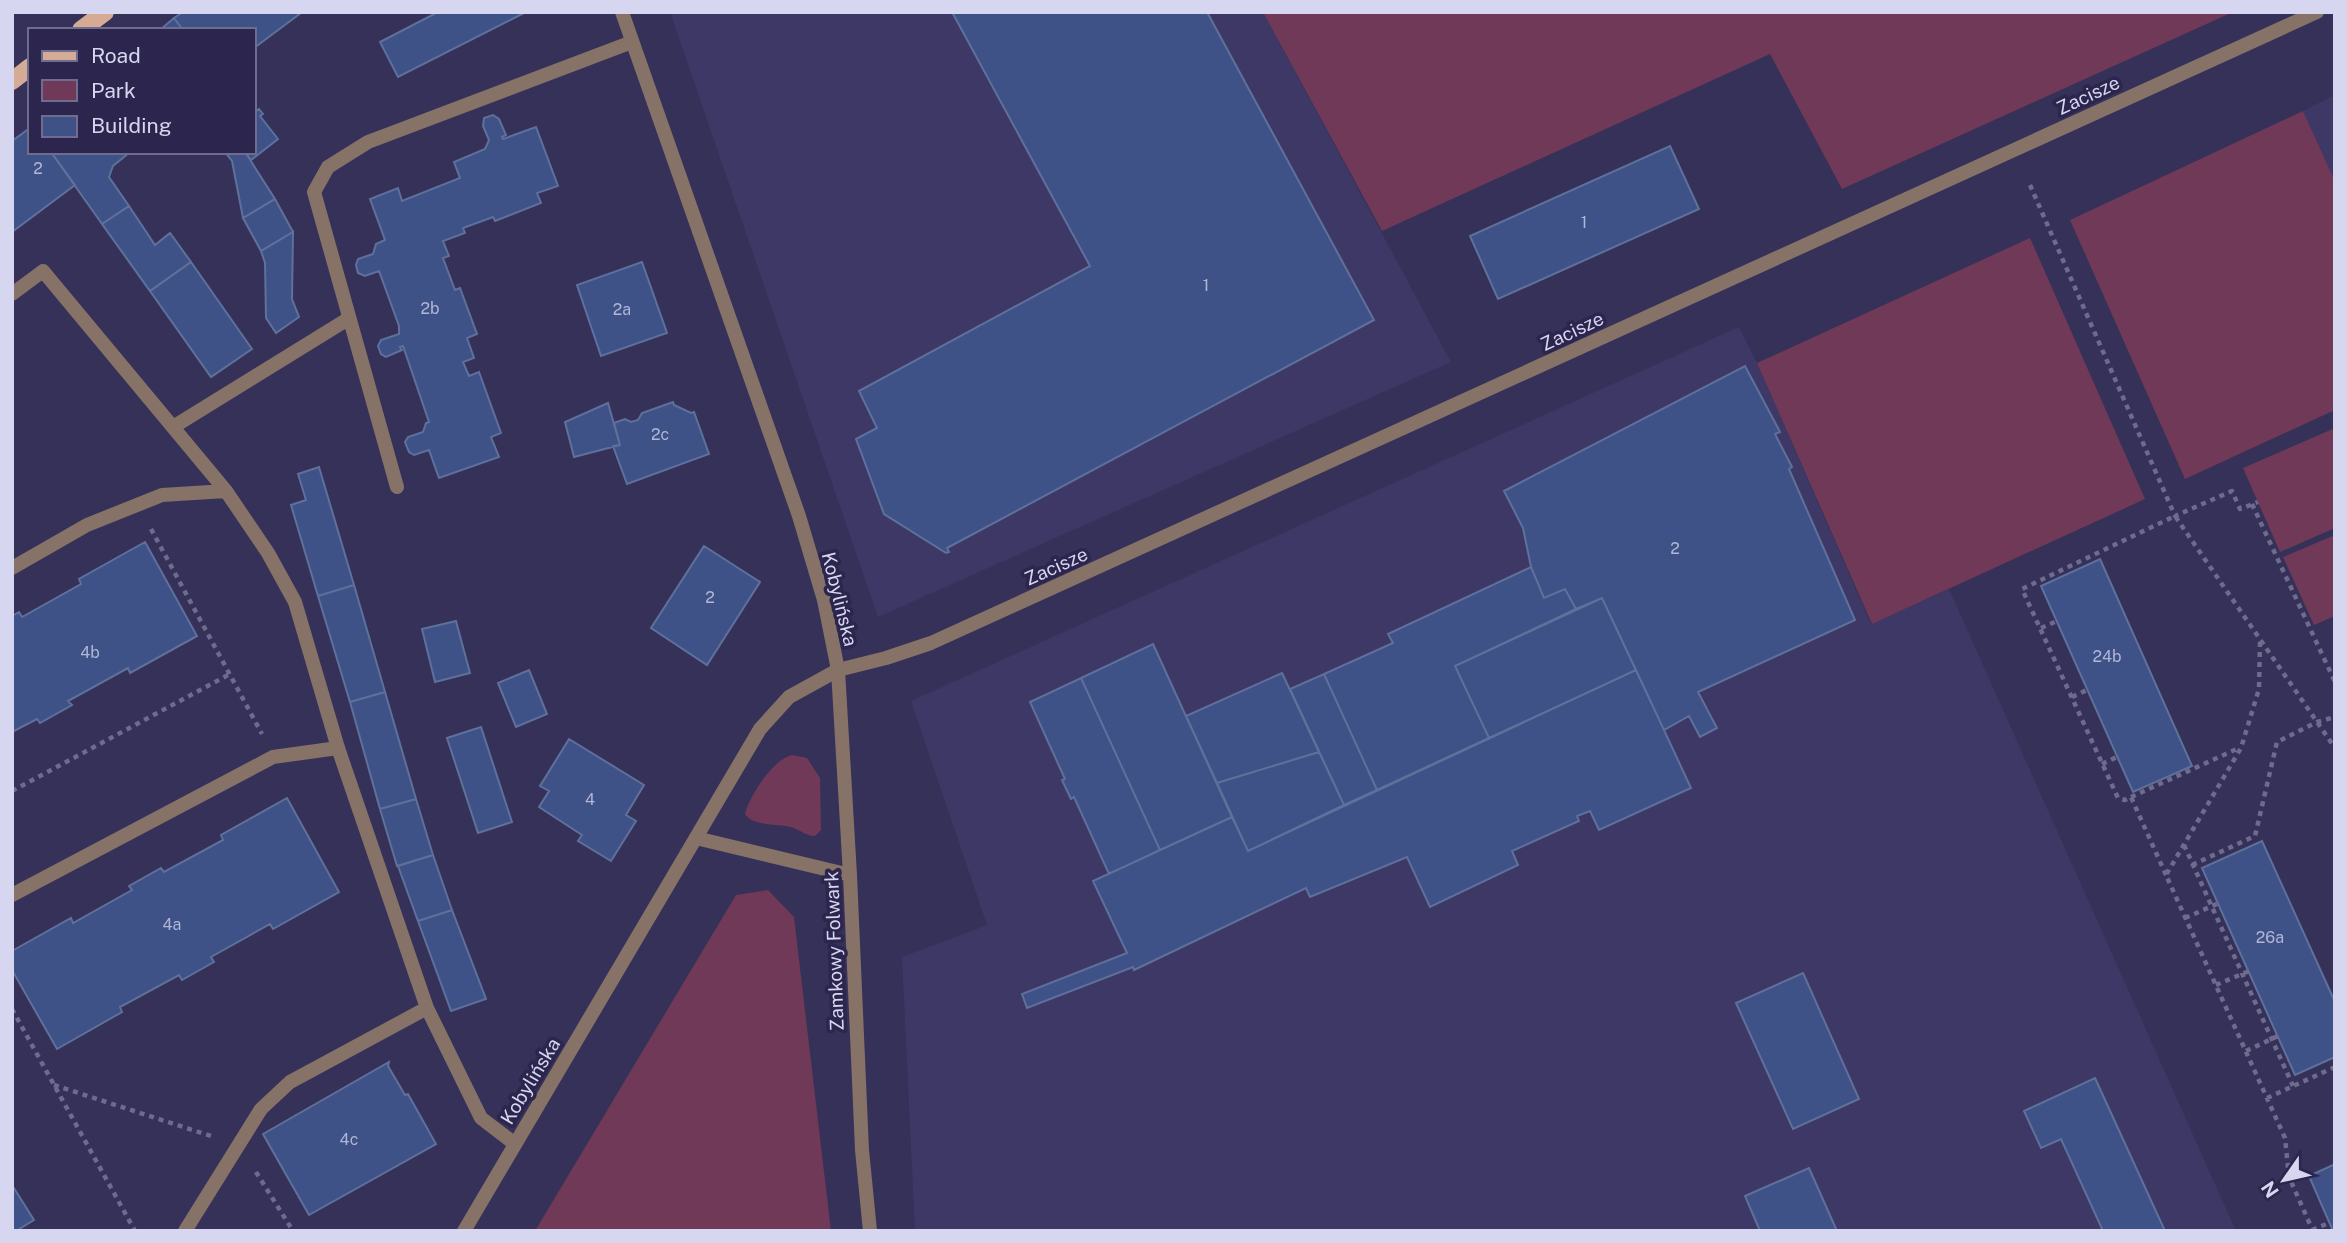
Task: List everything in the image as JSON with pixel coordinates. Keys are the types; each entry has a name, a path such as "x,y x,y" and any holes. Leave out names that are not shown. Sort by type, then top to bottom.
{"main road":[{"path":"84,28 104,12"},
{"path":"12,80 28,68"}],"street":[{"name":"Kobylińska","path":"464,1231 760,729 789,696 838,670 824,600 799,516 622,12"},
{"name":"Zacisze","path":"838,670 932,643 2317,12"},
{"path":"397,487 314,192 328,167 368,142 632,42"},
{"path":"12,294 43,271 226,491 268,553 295,602 338,748 427,1008 481,1118 515,1144"},
{"path":"173,427 348,319"},
{"path":"13,567 87,525 162,495 226,491"},
{"name":"Zamkowy Folwark","path":"838,670 862,1150 870,1231"},
{"path":"12,894 273,757 338,748"},
{"path":"696,838 850,875"},
{"path":"185,1231 261,1109 290,1082 427,1008"}],"path":[{"path":"2030,185 2175,516 2335,748"},
{"path":"2241,747 2125,800 2118,798 2022,589 2232,491 2240,509 2255,503 2335,682"},
{"path":"146,520 273,757"},
{"path":"2041,628 2057,621"},
{"path":"2166,875 2241,747 2259,689 2260,639"},
{"path":"12,791 230,674"},
{"path":"2072,697 2087,690"},
{"path":"2192,865 2255,836 2277,742 2317,722 2335,717"},
{"path":"2102,764 2117,757"},
{"path":"2131,797 2286,1138 2289,1177 2313,1230 2329,1223"},
{"path":"2184,845 2293,1086"},
{"path":"2185,918 2219,903"},
{"path":"2216,985 2249,971"},
{"path":"12,1009 135,1231"},
{"path":"2246,1051 2278,1035"},
{"path":"2267,1098 2335,1067"},
{"path":"54,1085 239,1145 293,1231"}],"shaded area":[{"path":"670,12 1263,12 1451,362 878,617"},
{"path":"2335,95 2335,181 2303,111"},
{"path":"1739,327 1871,624 1949,589 2236,1231 915,1231 902,957 987,925 911,701"}],"green space":[{"path":"1263,12 2233,12 1842,189 1770,54 1382,231"},
{"path":"2303,111 2335,181 2335,410 2185,479 2070,220"},
{"path":"2030,238 2145,499 1872,624 1757,363"},
{"path":"2335,428 2335,528 2280,552 2243,468"},
{"path":"2335,535 2335,616 2314,625 2283,557"},
{"path":"792,755 807,758 820,778 821,830 815,836 788,826 754,821 745,814 752,797 770,770"},
{"path":"768,890 794,917 831,1231 535,1231 736,895"}],"building":[{"path":"183,12 301,13 256,47 256,28 182,28 174,18"},
{"path":"438,12 526,12 398,77 380,42"},
{"path":"952,12 1207,12 1374,320 947,548 949,552 946,553 884,514 856,439 877,428 859,391 1090,266"},
{"path":"174,18 182,28 162,28"},
{"path":"259,109 263,114 260,116 278,139 251,160 246,154 256,154 256,111"},
{"path":"493,115 499,119 506,135 503,139 536,127 558,186 537,193 541,203 495,221 493,217 463,228 465,233 443,241 449,256 443,258 455,290 460,288 477,334 467,338 474,358 463,362 469,376 479,372 501,433 491,437 499,457 439,478 429,450 414,455 409,452 405,442 408,437 423,432 429,422 403,346 400,347 402,350 386,357 381,354 378,346 381,340 399,334 399,326 379,271 365,276 358,273 356,265 358,259 373,254 376,244 385,240 370,199 398,188 402,201 460,178 454,162 485,149 489,140 483,126 484,118"},
{"path":"28,129 28,154 52,154 75,185 12,232 12,141"},
{"path":"1670,146 1699,209 1498,299 1470,236"},
{"path":"52,154 128,154 113,166 109,177 129,206 102,224"},
{"path":"227,154 246,154 275,199 243,218 232,161"},
{"path":"275,199 293,232 261,251 243,218"},
{"path":"129,206 155,245 170,233 191,262 150,291 102,224"},
{"path":"293,232 292,299 299,317 276,333 266,318 265,263 261,251"},
{"path":"191,262 252,349 211,377 150,291"},
{"path":"642,262 667,333 601,356 577,285"},
{"path":"1745,366 1780,432 1775,434 1792,467 1789,469 1855,620 1698,692 1717,728 1700,737 1689,716 1664,730 1602,598 1576,609 1565,589 1544,598 1531,567 1523,528 1504,491"},
{"path":"673,402 674,405 694,412 709,454 627,484 613,446 620,445 614,423 625,419 631,422 638,420 642,413"},
{"path":"608,403 620,445 574,457 565,422"},
{"path":"319,467 354,585 318,596 291,505 306,500 298,474"},
{"path":"145,542 197,636 130,673 128,668 68,701 72,705 40,723 37,719 12,732 12,616 19,612 22,617 81,584 79,579"},
{"path":"704,546 760,582 707,665 651,628"},
{"path":"2100,559 2192,766 2133,792 2041,586"},
{"path":"1531,567 1544,598 1565,589 1576,609 1455,666 1489,738 1377,790 1324,674 1393,643 1388,634"},
{"path":"354,585 385,692 350,702 318,596"},
{"path":"1602,598 1636,670 1489,738 1455,666"},
{"path":"456,621 470,673 435,682 422,629"},
{"path":"1153,644 1232,817 1160,850 1081,678"},
{"path":"529,670 547,714 516,727 498,683"},
{"path":"1636,670 1691,788 1599,830 1590,811 1577,816 1579,821 1512,851 1518,865 1430,907 1407,857 1310,897 1306,888 1134,970 1133,967 1027,1008 1022,994 1127,953 1093,881 1232,817 1248,851"},
{"path":"1282,673 1319,752 1217,783 1186,716"},
{"path":"1324,674 1377,790 1344,805 1290,689"},
{"path":"1081,678 1160,850 1109,874 1074,797 1071,799 1062,780 1065,779 1030,702"},
{"path":"385,692 416,799 380,809 350,702"},
{"path":"481,727 512,822 478,833 447,738"},
{"path":"569,739 644,785 626,815 636,821 611,861 578,841 582,835 539,807 549,791 540,786"},
{"path":"1319,752 1344,805 1248,851 1217,783"},
{"path":"287,798 339,892 273,929 270,924 211,957 214,962 182,980 179,975 120,1007 122,1012 57,1049 12,970 12,951 71,918 73,923 132,890 129,886 161,868 164,872 223,840 221,835"},
{"path":"416,799 433,855 397,866 380,809"},
{"path":"2262,841 2335,1002 2335,1057 2295,1075 2202,868"},
{"path":"433,855 452,910 418,921 398,866"},
{"path":"452,910 486,999 451,1011 418,921"},
{"path":"1803,973 1859,1099 1793,1129 1736,1003"},
{"path":"389,1062 388,1066 405,1095 408,1094 436,1144 309,1215 263,1134"},
{"path":"2095,1078 2165,1231 2103,1231 2061,1139 2041,1148 2024,1111"},
{"path":"2335,1164 2335,1231 2333,1231 2309,1176"},
{"path":"1809,1168 1837,1231 1760,1231 1745,1196"},
{"path":"12,1185 34,1220 16,1231 12,1231"}]}
